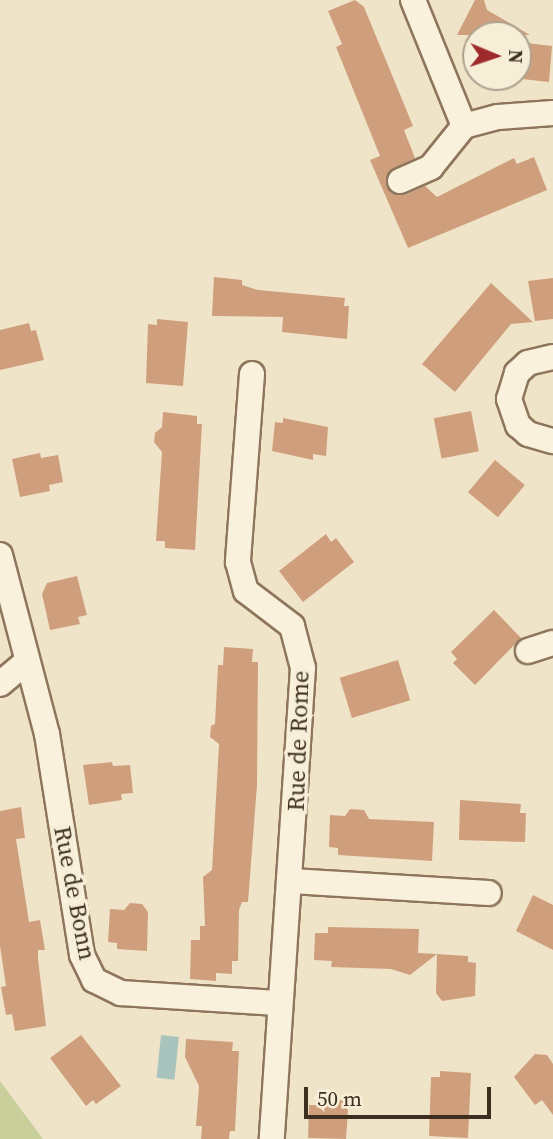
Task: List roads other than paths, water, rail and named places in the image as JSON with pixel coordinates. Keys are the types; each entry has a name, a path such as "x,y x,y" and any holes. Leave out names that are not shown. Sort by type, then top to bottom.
{"street":[{"path":"413,0 464,126"},
{"path":"400,181 431,167 464,126 498,117 553,113"},
{"path":"553,356 528,363 517,373 509,399 518,425 528,434 553,441"},
{"name":"Rue de Rome","path":"252,374 238,562 246,591 292,626 303,668 291,881 278,1003 272,1139"},
{"name":"Rue de Bonn","path":"0,555 25,663 47,734 82,955 94,980 121,993 278,1003"},
{"path":"528,651 553,643"},
{"path":"0,684 25,663"},
{"path":"291,881 489,893"}],"water":[{"path":"161,1035 179,1037 174,1080 157,1078"}]}
